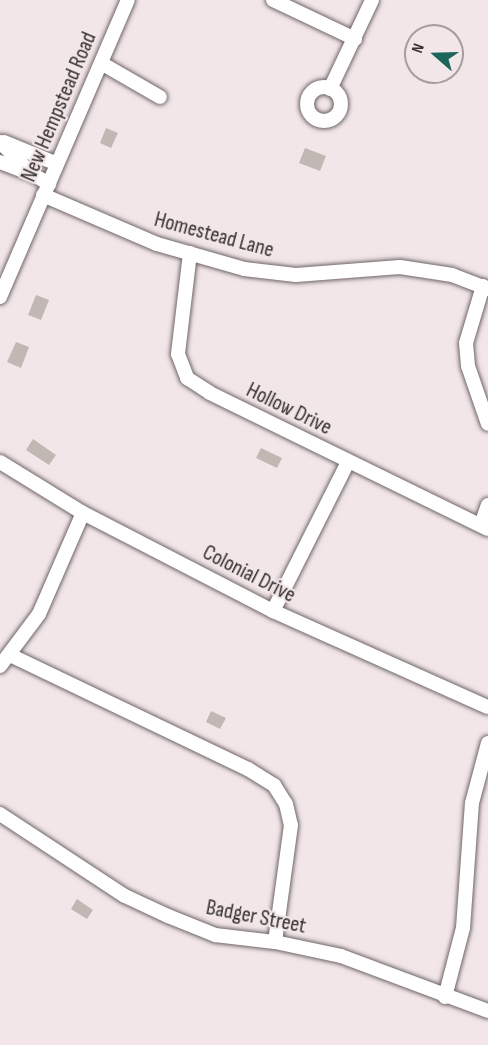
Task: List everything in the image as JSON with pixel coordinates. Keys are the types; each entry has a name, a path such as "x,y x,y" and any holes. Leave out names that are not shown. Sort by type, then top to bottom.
{"street":[{"name":"New Hempstead Road","path":"0,297 128,0"},
{"path":"273,0 355,39"},
{"path":"330,89 372,0"},
{"path":"101,63 160,97"},
{"path":"0,141 57,164"},
{"path":"0,141 32,174"},
{"path":"0,162 32,174"},
{"name":"Homestead Lane","path":"32,174 46,189 157,244 244,269 296,275 400,267 452,275 485,288"},
{"name":"Hollow Drive","path":"190,254 178,354 188,378 210,393 484,527"},
{"path":"485,288 466,343 468,366 488,424"},
{"name":"Colonial Drive","path":"0,462 83,513 273,611 488,707"},
{"path":"273,611 348,462"},
{"path":"484,527 488,505"},
{"path":"83,513 39,614 5,661 248,769 274,785 286,804 291,825 275,942"},
{"path":"445,997 463,928 472,803 488,743"},
{"name":"Badger Street","path":"0,814 125,896 215,935 275,942 341,956 445,997 488,1011"}],"building":[{"path":"106,128 118,133 111,148 100,143"},
{"path":"305,148 326,156 320,171 299,163"},
{"path":"36,295 49,300 41,320 28,315"},
{"path":"16,342 29,347 21,368 7,362"},
{"path":"33,439 56,455 49,465 26,450"},
{"path":"261,448 282,458 277,468 256,458"},
{"path":"211,711 226,718 220,729 206,722"},
{"path":"77,899 93,910 87,919 71,909"}]}
